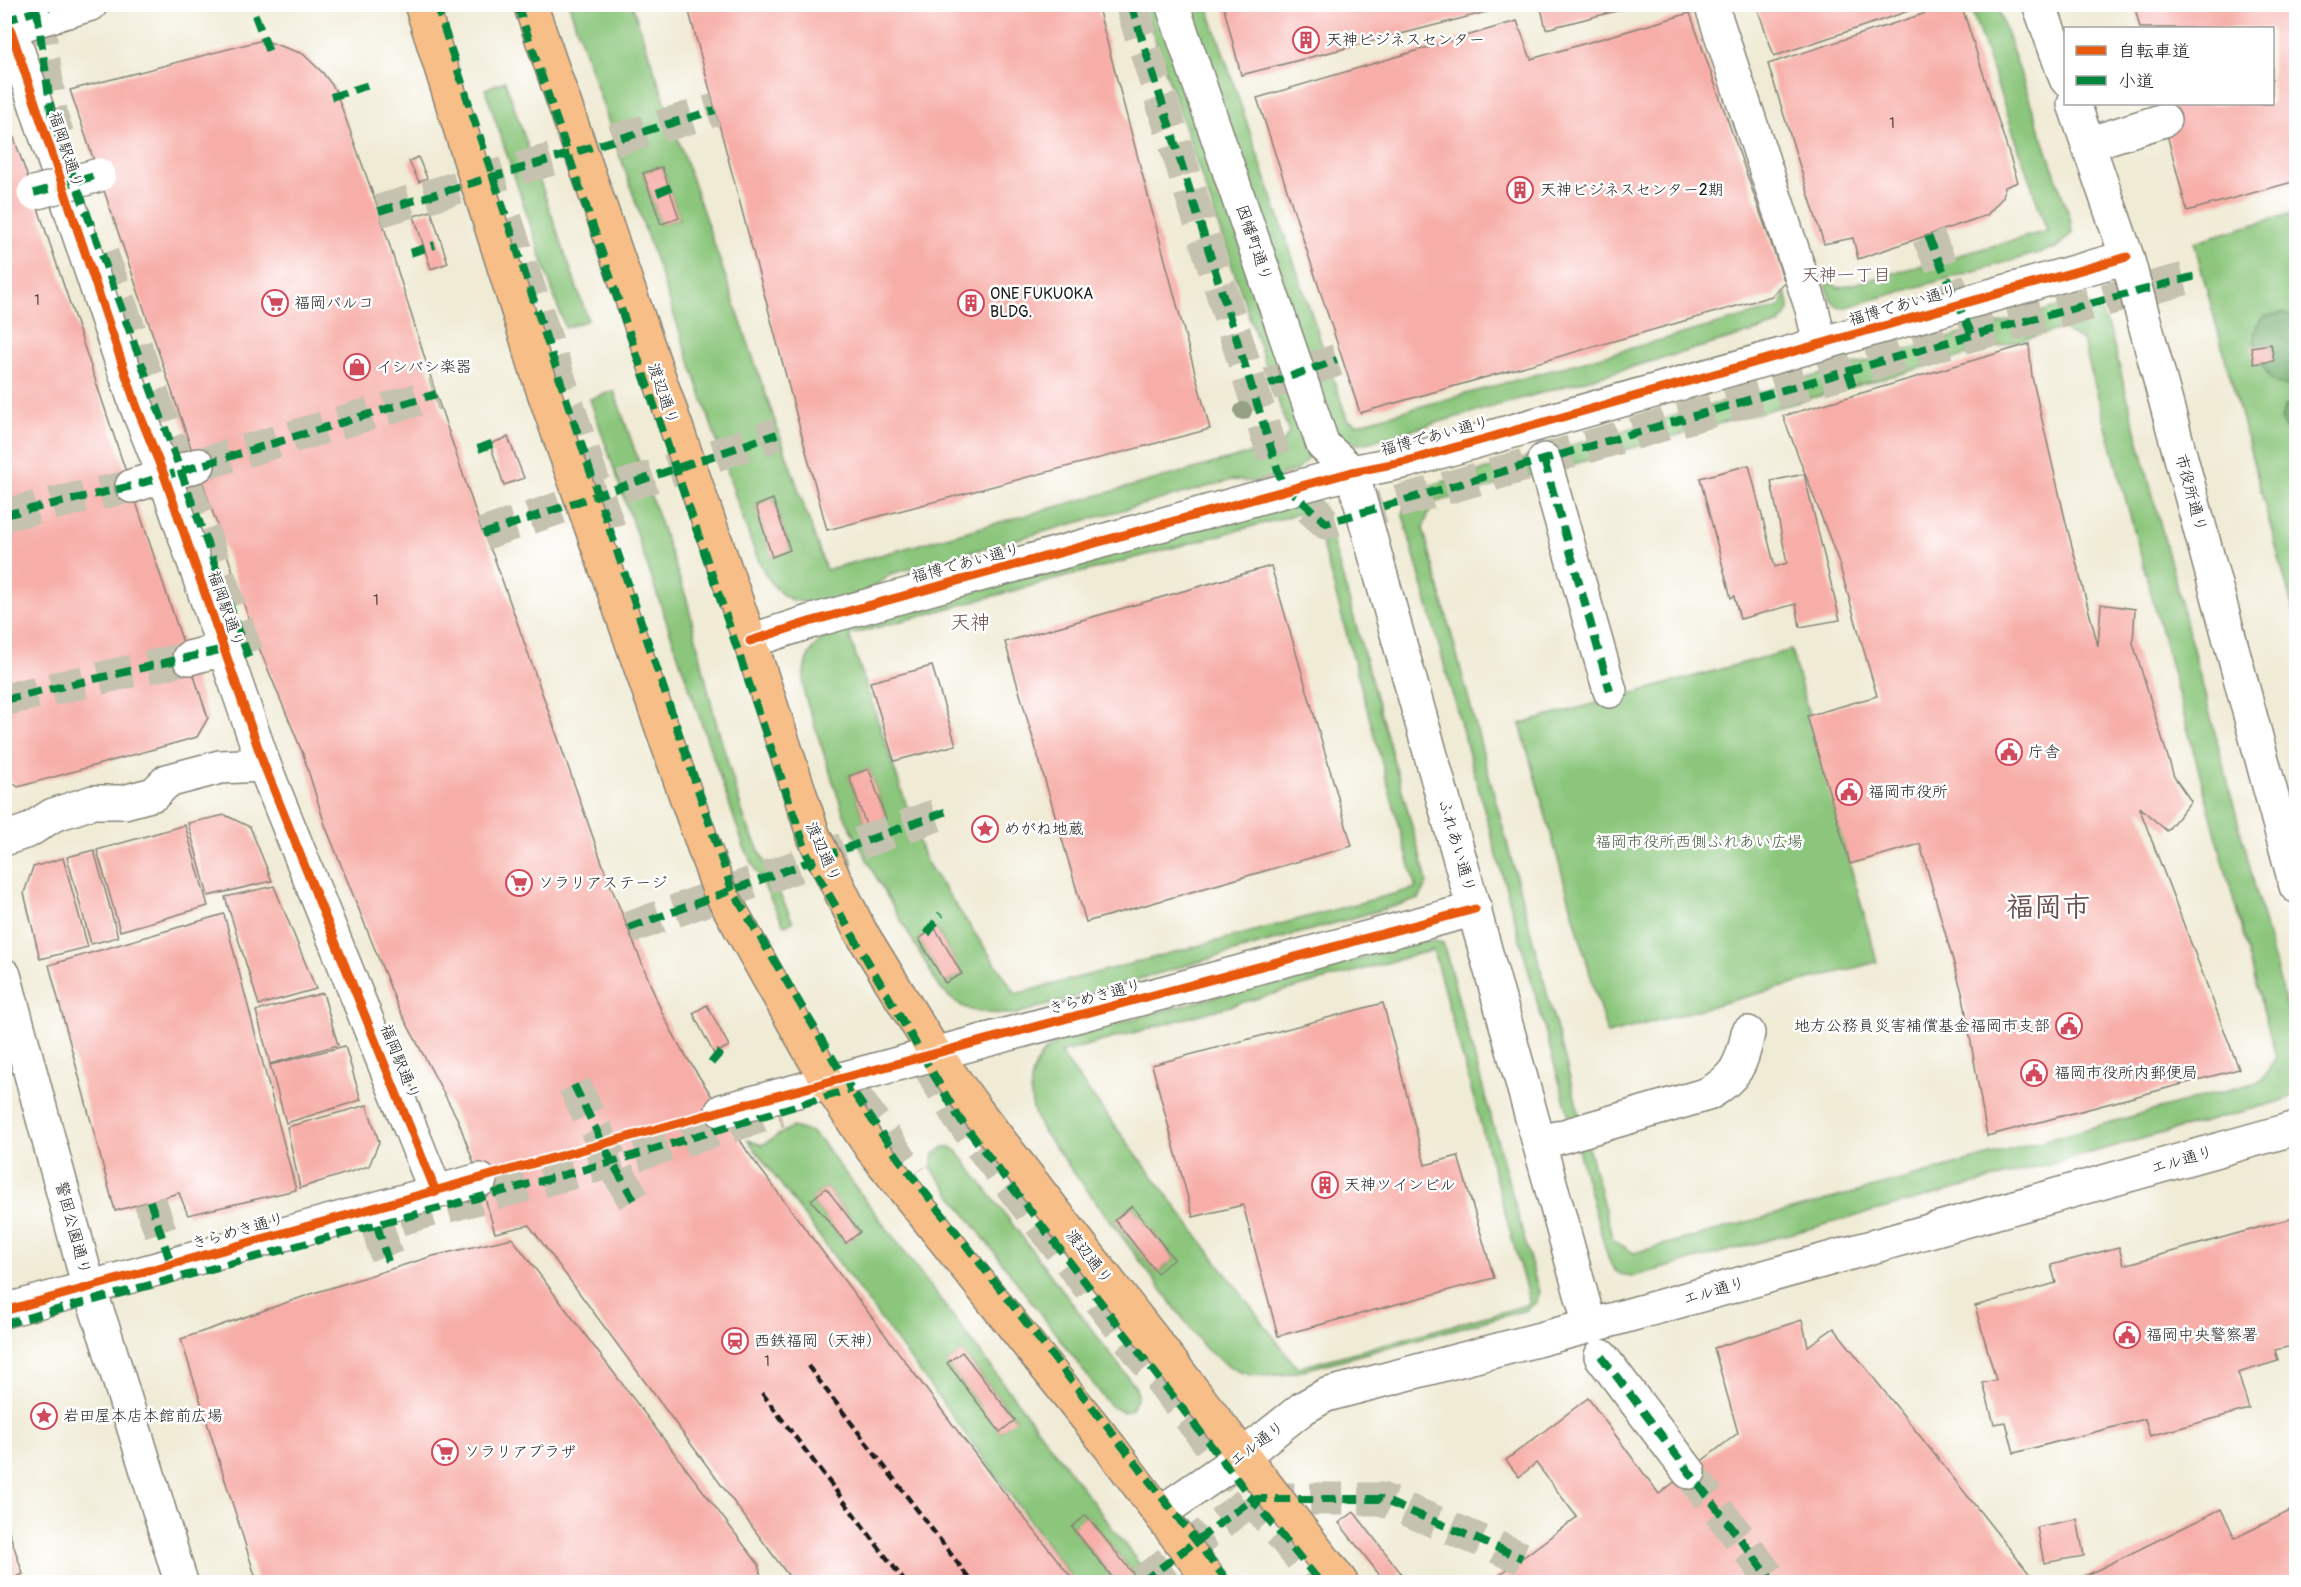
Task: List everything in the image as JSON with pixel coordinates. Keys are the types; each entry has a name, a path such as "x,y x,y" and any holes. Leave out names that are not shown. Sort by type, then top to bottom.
{"main road":[{"path":"421,4 537,374 719,890 828,1083 872,1149 1110,1447 1211,1582"},
{"name":"渡辺通り","path":"530,4 750,641 813,837 859,929 935,1053 983,1120 1341,1582"}],"street":[{"name":"因幡町通り","path":"1172,4 1323,445 1352,472"},
{"path":"1711,4 1812,309 1820,344"},
{"path":"2039,4 2064,73"},
{"path":"7,29 89,5"},
{"name":"福岡駅通り","path":"7,29 136,405 164,475 264,765 436,1192"},
{"name":"市役所通り","path":"2074,105 2127,257 2296,886"},
{"path":"2088,144 2164,120"},
{"path":"34,193 99,175"},
{"name":"福博であい通り","path":"750,641 809,622 1352,472 1407,461 2127,257"},
{"path":"1544,460 1610,691"},
{"path":"132,486 198,465"},
{"name":"ふれあい通り","path":"1352,472 1595,1341"},
{"path":"189,658 224,649"},
{"path":"4,838 28,831 53,814 93,802 124,802 154,794 167,781 220,767 264,765"},
{"name":"きらめき通り","path":"722,1111 1475,909"},
{"name":"警固公園通り","path":"4,975 89,1288 182,1582"},
{"path":"1540,1143 1708,1094 1725,1084 1737,1068 1745,1050 1748,1033"},
{"name":"エル通り","path":"1160,1513 1244,1455 1303,1408 1326,1395 1595,1341 2296,1128"},
{"name":"きらめき通り","path":"4,1311 480,1180"},
{"path":"1595,1341 1689,1472"}],"green space":[{"path":"569,5 632,5 826,570 1281,445 1289,433 1143,5 1158,5 1308,446 1306,461 1297,470 1257,482 1232,480 890,574 872,588 829,601 805,602 786,597 779,592 761,565 751,542","holes":["662,167 679,218 661,224 643,173","774,500 790,549 773,557 756,506"]},
{"path":"1183,5 1207,5 1347,419 1357,424 1780,307 1786,292 1788,314 1778,325 1366,443 1356,444 1343,440 1331,431"},
{"path":"1970,5 1997,5 2070,218 2072,233 2056,248 1843,308 1838,306 1830,297 1825,280 1839,288 2047,231"},
{"path":"505,81 588,320 565,328 485,89"},
{"path":"2296,212 2296,621 2194,242"},
{"path":"2082,300 2100,310 2109,327 2296,1044 2296,1093 2278,1102 1631,1277 1619,1273 1612,1266 1604,1244 1403,515 1407,495 1442,482","holes":["2061,329 2083,341 2276,1057 2261,1081 1634,1253 1613,1240 1423,528 1433,503"]},
{"path":"2282,313 2296,315 2296,387 2280,385 2272,379 2261,363 2255,342 2257,324 2267,316"},
{"path":"614,391 687,600 714,715 745,821 793,922 784,925 744,847 590,399"},
{"path":"2296,404 2296,445 2281,422 2284,406"},
{"path":"1309,498 1318,500 1323,507 1427,883 1419,899 1016,1014 974,1011 966,1008 940,988 877,879 844,815 804,693 803,681 809,654 820,641 838,628","holes":["1302,513 1315,518 1416,888 1016,994 925,860 849,635","869,769 886,818 866,825 849,776","936,929 962,974 946,983 919,939"]},
{"name":"福岡市役所西側ふれあい広場","path":"1791,650 1877,962 1607,1034 1520,724"},
{"path":"1428,940 1443,943 1539,1292 1537,1302 1526,1310 1293,1373 1255,1376 1227,1365 1205,1348 1040,1127 1031,1101 1031,1083 1036,1065 1047,1049 1076,1034","holes":["1433,950 1530,1304 1297,1368 1060,1053","1132,1206 1174,1259 1157,1273 1115,1220"]},
{"path":"792,1127 811,1132 821,1141 1153,1582 1124,1582 1134,1574 1086,1515 1072,1527 1116,1582 1075,1582 748,1140 762,1145","holes":["826,1188 860,1231 846,1243 811,1200","962,1352 1015,1419 1000,1432 947,1363"]},
{"path":"944,1147 951,1147 957,1151 1136,1388 1137,1398 1130,1410 1123,1412 1110,1406 931,1168 934,1154"}],"building":[{"name":"ONE FUKUOKA BLDG.","path":"687,4 1097,4 1210,429 827,530"},
{"name":"天神ビジネスセンター","path":"1223,4 1514,4 1514,5 1241,75"},
{"path":"1540,4 1640,4 1640,5 1546,29"},
{"path":"1756,4 1927,4 1927,5 1774,56"},
{"path":"1954,4 1961,4 2018,182 2005,187 2003,197 1987,215 1858,259 1853,238 1824,244 1768,64"},
{"path":"2134,4 2296,4 2296,181 2187,211 2159,105 2274,105 2274,27 2140,27"},
{"name":"天神ビジネスセンター2期","path":"1690,13 1785,283 1772,296 1360,413 1257,98 1517,21 1531,59"},
{"path":"263,40 303,54 323,73 335,89 379,211 436,394 483,534 494,557 606,874 662,1013 682,1050 749,1154 996,1482 1075,1582 793,1582 529,1225 495,1233 480,1180 458,1120 398,1007 325,825 303,754 257,643 70,90"},
{"path":"4,133 14,138 28,178 208,718 197,737 18,787 4,776"},
{"path":"418,157 427,178 419,182 409,161"},
{"path":"662,167 679,218 661,224 643,173"},
{"path":"431,211 448,263 431,269 414,216"},
{"name":"庁舎","path":"2029,344 2032,377 2098,646 2101,604 2135,609 2133,643 2174,777 2191,801 2167,831 2139,807 2239,1069 1987,1136 1963,996 1920,844 1850,864 1807,716 1877,696 1838,560 1783,416"},
{"path":"2271,344 2274,361 2254,364 2251,347"},
{"path":"508,437 524,478 504,485 490,444"},
{"path":"1749,465 1775,567 1787,563 1771,481 1804,474 1840,620 1800,627 1796,604 1740,619 1734,596 1731,598 1700,478"},
{"path":"773,499 790,550 772,557 756,506"},
{"path":"1271,566 1352,846 1086,922 1005,642"},
{"path":"932,666 956,745 894,761 870,682"},
{"path":"869,769 886,819 866,825 849,776"},
{"path":"225,815 250,827 272,881 208,896 188,823"},
{"path":"185,825 208,906 120,931 97,850"},
{"path":"94,850 118,937 91,944 67,857"},
{"path":"63,858 88,947 40,959 24,893 33,867"},
{"path":"274,886 316,989 259,1005 225,897"},
{"path":"224,914 296,1190 188,1215 179,1193 115,1211 49,965"},
{"path":"935,928 962,974 945,983 919,939"},
{"path":"323,993 338,1045 270,1064 256,1011"},
{"name":"天神ツインビル","path":"1383,1003 1425,1165 1458,1156 1494,1278 1278,1336 1243,1205 1193,1217 1152,1065"},
{"path":"707,1005 729,1046 714,1054 693,1013"},
{"path":"345,1046 361,1100 286,1123 270,1065"},
{"path":"367,1105 379,1142 369,1166 300,1188 287,1127"},
{"path":"826,1188 860,1232 846,1243 811,1200"},
{"path":"1132,1206 1174,1259 1157,1273 1115,1220"},
{"name":"福岡中央警察署","path":"2293,1218 2296,1230 2296,1345 2275,1350 2278,1361 2238,1373 2249,1409 2150,1436 2145,1419 2014,1453 2006,1422 1994,1424 1983,1383 1996,1380 1975,1306 2056,1283 2051,1265 2119,1247 2124,1265"},
{"name":"ソラリアプラザ","path":"512,1238 759,1565 761,1582 257,1582 181,1339 314,1293 433,1256"},
{"path":"1802,1320 1808,1346 1834,1328 2036,1582 1490,1582 1577,1517 1536,1463 1519,1477 1506,1460 1588,1398 1659,1494 1738,1433 1714,1348"},
{"path":"962,1352 1015,1420 1000,1432 947,1363"},
{"path":"2296,1508 2296,1582 2073,1582 2221,1509 2235,1538"},
{"path":"1354,1512 1401,1573 1388,1582 1385,1582 1339,1523"},
{"path":"1086,1515 1134,1575 1124,1582 1116,1582 1072,1527"},
{"path":"4,1516 23,1574 12,1579 14,1582 4,1582"},
{"path":"2077,1519 2084,1556 2044,1563 2037,1527"}],"tunnel":[{"path":"1131,4 1282,483 1326,523 1972,335 2196,276"},
{"path":"37,11 52,118 58,135"},
{"path":"379,211 715,110"},
{"path":"506,219 611,534"},
{"path":"1928,236 1970,331"},
{"path":"102,254 251,664"},
{"path":"1269,384 1337,360"},
{"path":"198,465 436,394"},
{"path":"483,534 777,434"},
{"path":"4,515 132,486"},
{"path":"4,700 189,658"},
{"path":"629,928 950,810"},
{"path":"927,1063 959,1118 1252,1499 1320,1582"},
{"path":"574,1085 612,1162 634,1200"},
{"path":"855,1096 913,1176"},
{"path":"400,1219 612,1162 780,1111"},
{"path":"150,1201 176,1278"},
{"path":"377,1225 389,1265"},
{"path":"1689,1472 1773,1582"},
{"path":"1142,1582 1252,1499 1381,1499 1522,1558"}],"railway":[{"path":"808,1366 972,1582"},
{"path":"762,1393 905,1582"}],"marked path":[{"path":"4,21 59,4"},
{"path":"436,4 598,495 732,890 851,1089 899,1159 1228,1582"},
{"path":"517,4 810,862 959,1118 1252,1499 1320,1582"},
{"path":"1131,4 1282,483 1326,523 1972,335 2196,276"},
{"path":"37,11 52,118 251,664"},
{"path":"255,15 269,52"},
{"path":"331,97 372,84"},
{"path":"379,211 715,110"},
{"path":"34,193 99,175"},
{"path":"657,193 678,184"},
{"path":"1928,236 1972,335"},
{"path":"410,253 435,245"},
{"path":"1269,384 1337,360"},
{"path":"1848,372 1856,394"},
{"path":"4,515 132,486 436,394"},
{"path":"483,534 777,434"},
{"path":"478,449 499,441"},
{"path":"1544,460 1610,691"},
{"path":"4,700 224,649"},
{"path":"629,928 950,810"},
{"path":"927,934 941,914"},
{"path":"711,1063 722,1050"},
{"path":"574,1085 612,1162 634,1200"},
{"path":"4,1324 612,1162 851,1089"},
{"path":"150,1201 173,1270"},
{"path":"377,1225 389,1265"},
{"path":"1601,1356 1773,1582"},
{"path":"1142,1582 1252,1499 1381,1499 1522,1558"}],"cycle path":[{"path":"10,28 136,405 164,475 264,765 436,1192"},
{"path":"750,641 809,622 1352,472 1407,461 2127,257"},
{"path":"4,1311 739,1106 1475,909"}],"place":[{"name":"天神ビジネスセンター","path":"1306,40"},
{"name":"天神ビジネスセンター2期","path":"1520,190"},
{"name":"福岡パルコ","path":"275,303"},
{"name":"ONE FUKUOKA BLDG.","path":"971,303"},
{"name":"イシバシ楽器","path":"357,367"},
{"name":"庁舎","path":"2009,752"},
{"name":"福岡市役所","path":"1849,792"},
{"name":"めがね地蔵","path":"985,829"},
{"name":"ソラリアステージ","path":"519,883"},
{"name":"地方公務員災害補償基金福岡市支部","path":"2069,1026"},
{"name":"福岡市役所内郵便局","path":"2034,1073"},
{"name":"天神ツインビル","path":"1325,1185"},
{"name":"福岡中央警察署","path":"2127,1335"},
{"name":"西鉄福岡（天神）","path":"735,1341"},
{"name":"岩田屋本店本館前広場","path":"44,1416"},
{"name":"ソラリアプラザ","path":"445,1452"}],"district":[{"name":"天神一丁目","path":"1846,275"},
{"name":"天神","path":"970,622"},
{"name":"福岡市","path":"2048,907"}]}
